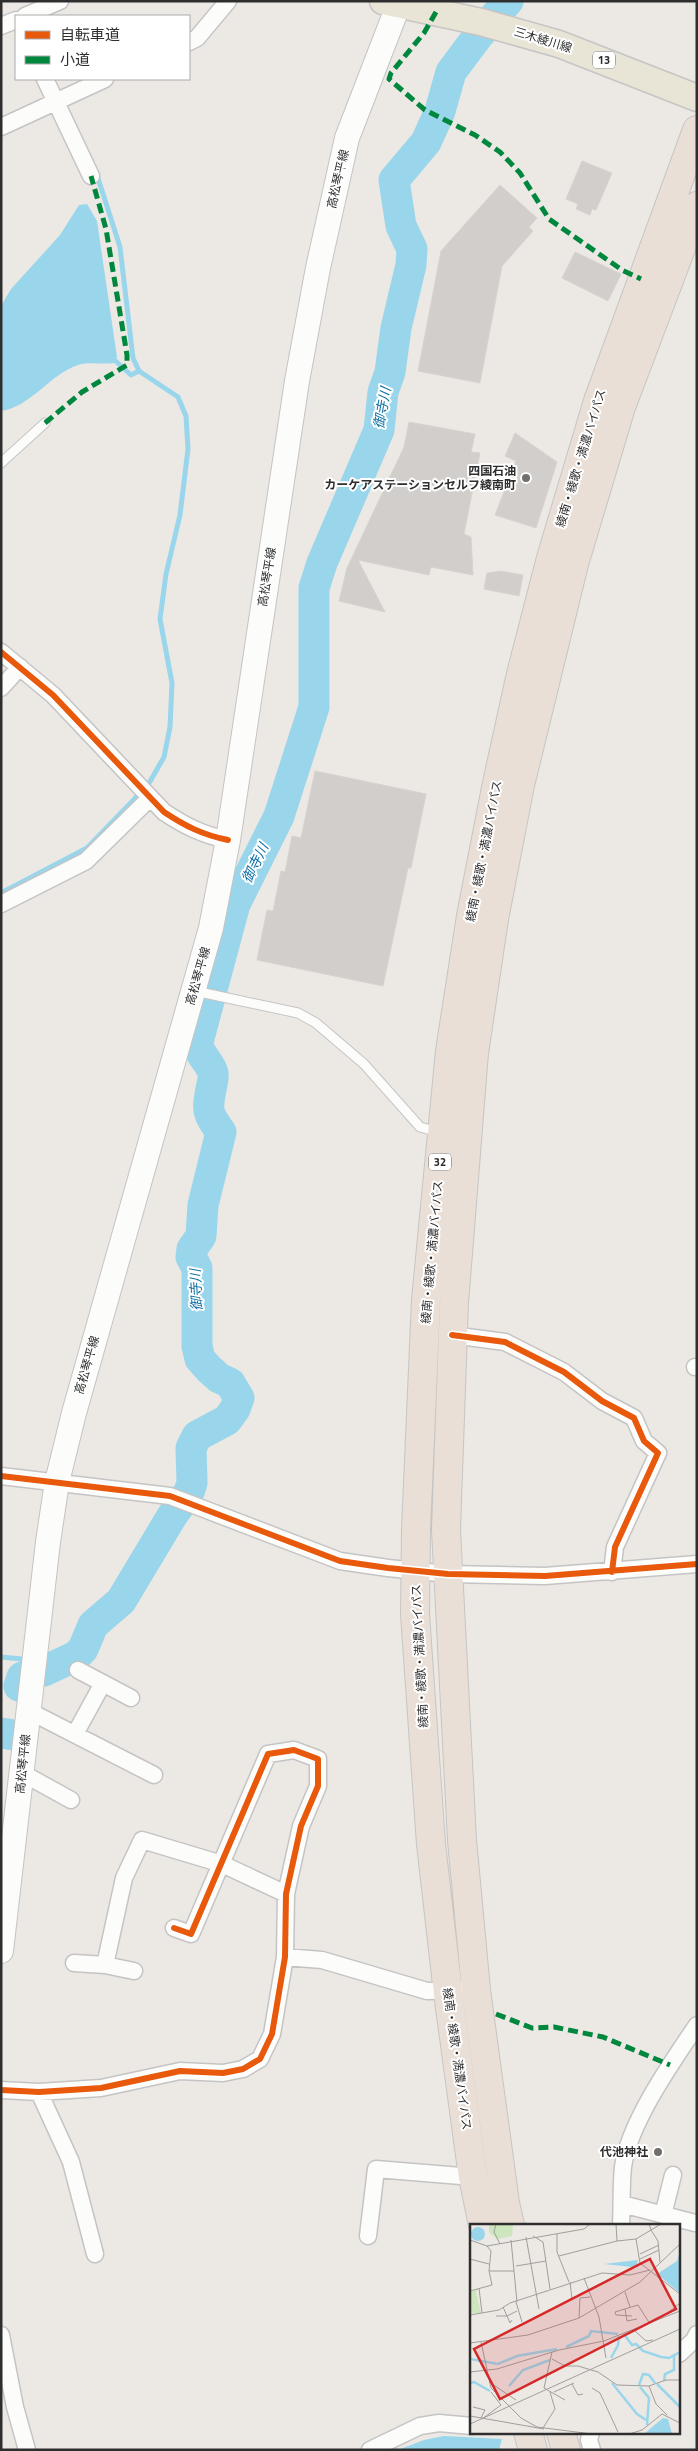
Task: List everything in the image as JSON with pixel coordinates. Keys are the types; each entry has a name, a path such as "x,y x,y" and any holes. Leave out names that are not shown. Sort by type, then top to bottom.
{"highway":[{"name":"綾南・綾歌・満濃バイパス","path":"483,2224 473,2177 448,1993 430,1834 415,1614 426,1300 450,1051 471,916 497,783 523,666 551,558 598,401 697,130"},
{"name":"綾南・綾歌・満濃バイパス","path":"510,2224 505,2203 476,1990 462,1840 446,1530 452,1335 474,1053 494,919 520,785 574,564 621,407 697,206"},
{"path":"529,2434 534,2450"},
{"path":"562,2434 566,2450"}],"main road":[{"name":"三木綾川線","path":"394,2 508,29 589,54 697,98"},
{"name":"高松琴平線","path":"1,1951 6,1870 22,1773 48,1542 57,1482 76,1404 205,993 211,928 228,840 297,381 318,268 347,138 394,2"}],"street":[{"path":"27,15 60,1"},
{"path":"190,42 197,38 228,1"},
{"path":"1,26 15,20"},
{"path":"45,80 91,176"},
{"path":"1,127 103,80"},
{"path":"1,652 53,695 164,812 183,825 205,835 228,840"},
{"path":"1,688 20,667"},
{"path":"1,904 86,860 145,793"},
{"path":"452,1335 505,1342 564,1372 602,1401 634,1418 644,1441 658,1453 615,1546 612,1572"},
{"path":"1,1476 170,1496 340,1561 416,1572 545,1576 697,1564"},
{"path":"78,1670 131,1698"},
{"path":"75,1734 103,1683"},
{"path":"29,1711 154,1775"},
{"path":"1,2090 39,2092 100,2088 180,2071 223,2073 243,2069 260,2059 272,2034 285,1957 286,1894 301,1826 318,1786 318,1759 294,1750 268,1754 191,1934 174,1928"},
{"path":"22,1773 71,1800"},
{"path":"105,1965 124,1878 142,1840 222,1864 286,1894"},
{"path":"285,1957 322,1960 426,1991 448,1993 476,1990"},
{"path":"74,1963 105,1965 134,1971"},
{"path":"621,2224 623,2166 633,2133 674,2059 697,2025"},
{"path":"39,2092 71,2162 95,2254"},
{"path":"368,2236 376,2169 473,2177"},
{"path":"663,2215 673,2175"},
{"path":"622,2204 695,2223"},
{"path":"680,2353 694,2340 697,2334"},
{"path":"1,2335 15,2407 27,2450"},
{"path":"370,2450 420,2426 439,2423 470,2426"},
{"path":"591,2434 589,2440 592,2450"}],"lane":[{"path":"1,463 45,424"},
{"path":"205,993 298,1013 316,1023 364,1064 420,1127 443,1133"}],"water":[{"path":"87,204 97,221 117,357 114,363 82,364 68,369 22,403 1,411 1,306 11,289 60,235 79,205"},
{"path":"444,2436 502,2439 499,2450 398,2450 424,2440"}],"building":[{"path":"582,161 612,173 596,210 592,209 590,215 576,209 578,204 566,199"},
{"path":"500,185 537,218 529,227 533,231 502,266 480,383 418,371 441,251"},
{"path":"575,252 621,274 608,301 562,278"},
{"path":"409,422 475,434 471,452 480,453 464,534 471,537 473,575 431,567 429,575 358,560 385,612 339,601 347,568 404,447"},
{"path":"515,433 557,462 536,528 495,515 516,461 505,456"},
{"path":"501,571 523,575 519,596 484,589 487,573"},
{"path":"315,771 426,794 411,868 408,868 383,986 257,960 267,910 273,911 281,871 285,872 292,836 301,838"}],"waterway":[{"name":"御寺川","path":"44,1671 76,1656 83,1649 93,1625 121,1601 172,1516 189,1492 192,1483 191,1448 197,1436 227,1420 235,1409 239,1398 230,1383 219,1378 200,1359 197,1346 197,1268 191,1257 192,1249 201,1236 203,1205 221,1132 209,1112 213,1073 200,1050 198,1042 235,904 279,816 314,707 314,588 322,563 379,430 383,392 390,372 396,328 411,265 412,249 401,226 394,180 426,142 440,111 451,72 508,1"},
{"path":"1,893 87,848 148,785 164,757 170,727 172,683 160,619 166,574 180,515 188,449 186,416 178,397 139,371 133,358 120,247 96,172"},
{"path":"110,356 131,375 139,371"},
{"path":"1,1657 22,1659 20,1678"},
{"name":"御寺川","path":"19,1686 22,1677"},
{"name":"御寺川","path":"1,1733 14,1735"}],"marked path":[{"path":"436,12 424,33 391,73 389,79 425,110 475,135 500,152 520,173 549,219 622,270 641,279"},
{"path":"45,423 82,392 127,365 127,355 106,229 91,176"},
{"path":"496,2014 532,2028 554,2027 603,2037 670,2065"}],"cycle path":[{"path":"1,652 53,695 164,812 179,822 210,835 228,840"},
{"path":"452,1335 505,1342 564,1372 602,1401 634,1418 644,1441 658,1453 615,1547 612,1572"},
{"path":"1,1476 170,1496 340,1561 388,1568 448,1574 545,1576 697,1564"},
{"path":"1,2090 39,2092 101,2088 180,2071 223,2073 243,2069 260,2059 272,2034 285,1957 286,1894 301,1826 318,1786 318,1759 294,1750 268,1754 191,1934 174,1928"}],"place":[{"name":"四国石油 カーケアステーションセルフ綾南町","path":"526,478"},
{"name":"代池神社","path":"658,2152"}]}
